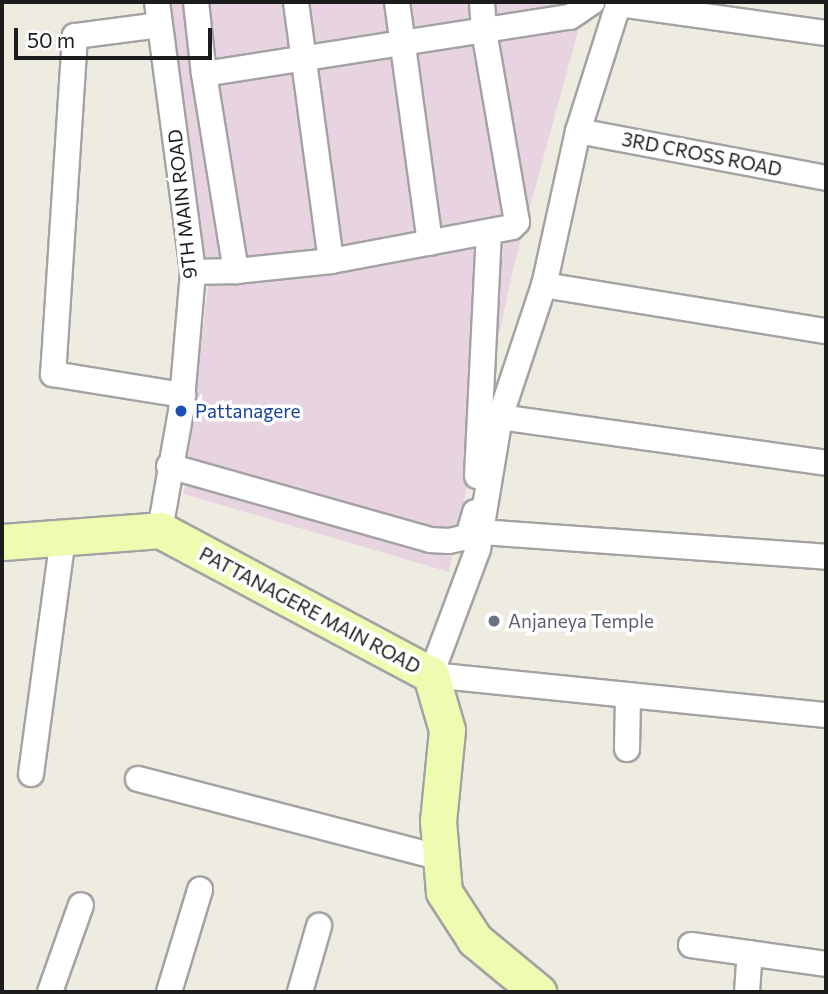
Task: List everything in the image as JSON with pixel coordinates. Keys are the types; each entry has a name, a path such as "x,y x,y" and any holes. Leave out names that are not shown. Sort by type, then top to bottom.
{"street":[{"path":"196,2 204,74 236,271"},
{"path":"296,2 331,261"},
{"path":"397,2 430,243"},
{"path":"193,272 236,271 331,261 512,227 517,222 484,31 482,2"},
{"path":"204,74 570,17 592,5 592,2"},
{"path":"826,33 619,3 578,131 544,285 500,417 478,549 431,675 826,715"},
{"path":"159,13 75,36 52,374 183,395"},
{"name":"9TH MAIN ROAD","path":"159,13 193,272 183,395 160,530"},
{"name":"3RD CROSS ROAD","path":"578,131 826,178"},
{"path":"169,466 430,540 449,541 468,537 475,519 489,232"},
{"path":"544,285 826,331"},
{"path":"500,417 826,463"},
{"path":"2,542 160,530"},
{"name":"PATTANAGERE MAIN ROAD","path":"160,530 431,675 447,730 438,821 444,892 475,940 538,992"},
{"path":"481,532 826,556"},
{"path":"31,774 63,536"},
{"path":"627,749 628,695"},
{"path":"138,779 441,858"},
{"path":"169,992 200,890"},
{"path":"50,992 81,905"},
{"path":"300,992 319,926"},
{"path":"691,945 826,964"},
{"path":"747,992 750,953"}],"shaded area":[{"path":"171,2 586,2 513,269 449,572 184,494 208,286"}],"place":[{"name":"Pattanagere","path":"181,411"},
{"name":"Anjaneya Temple","path":"494,621"}]}
